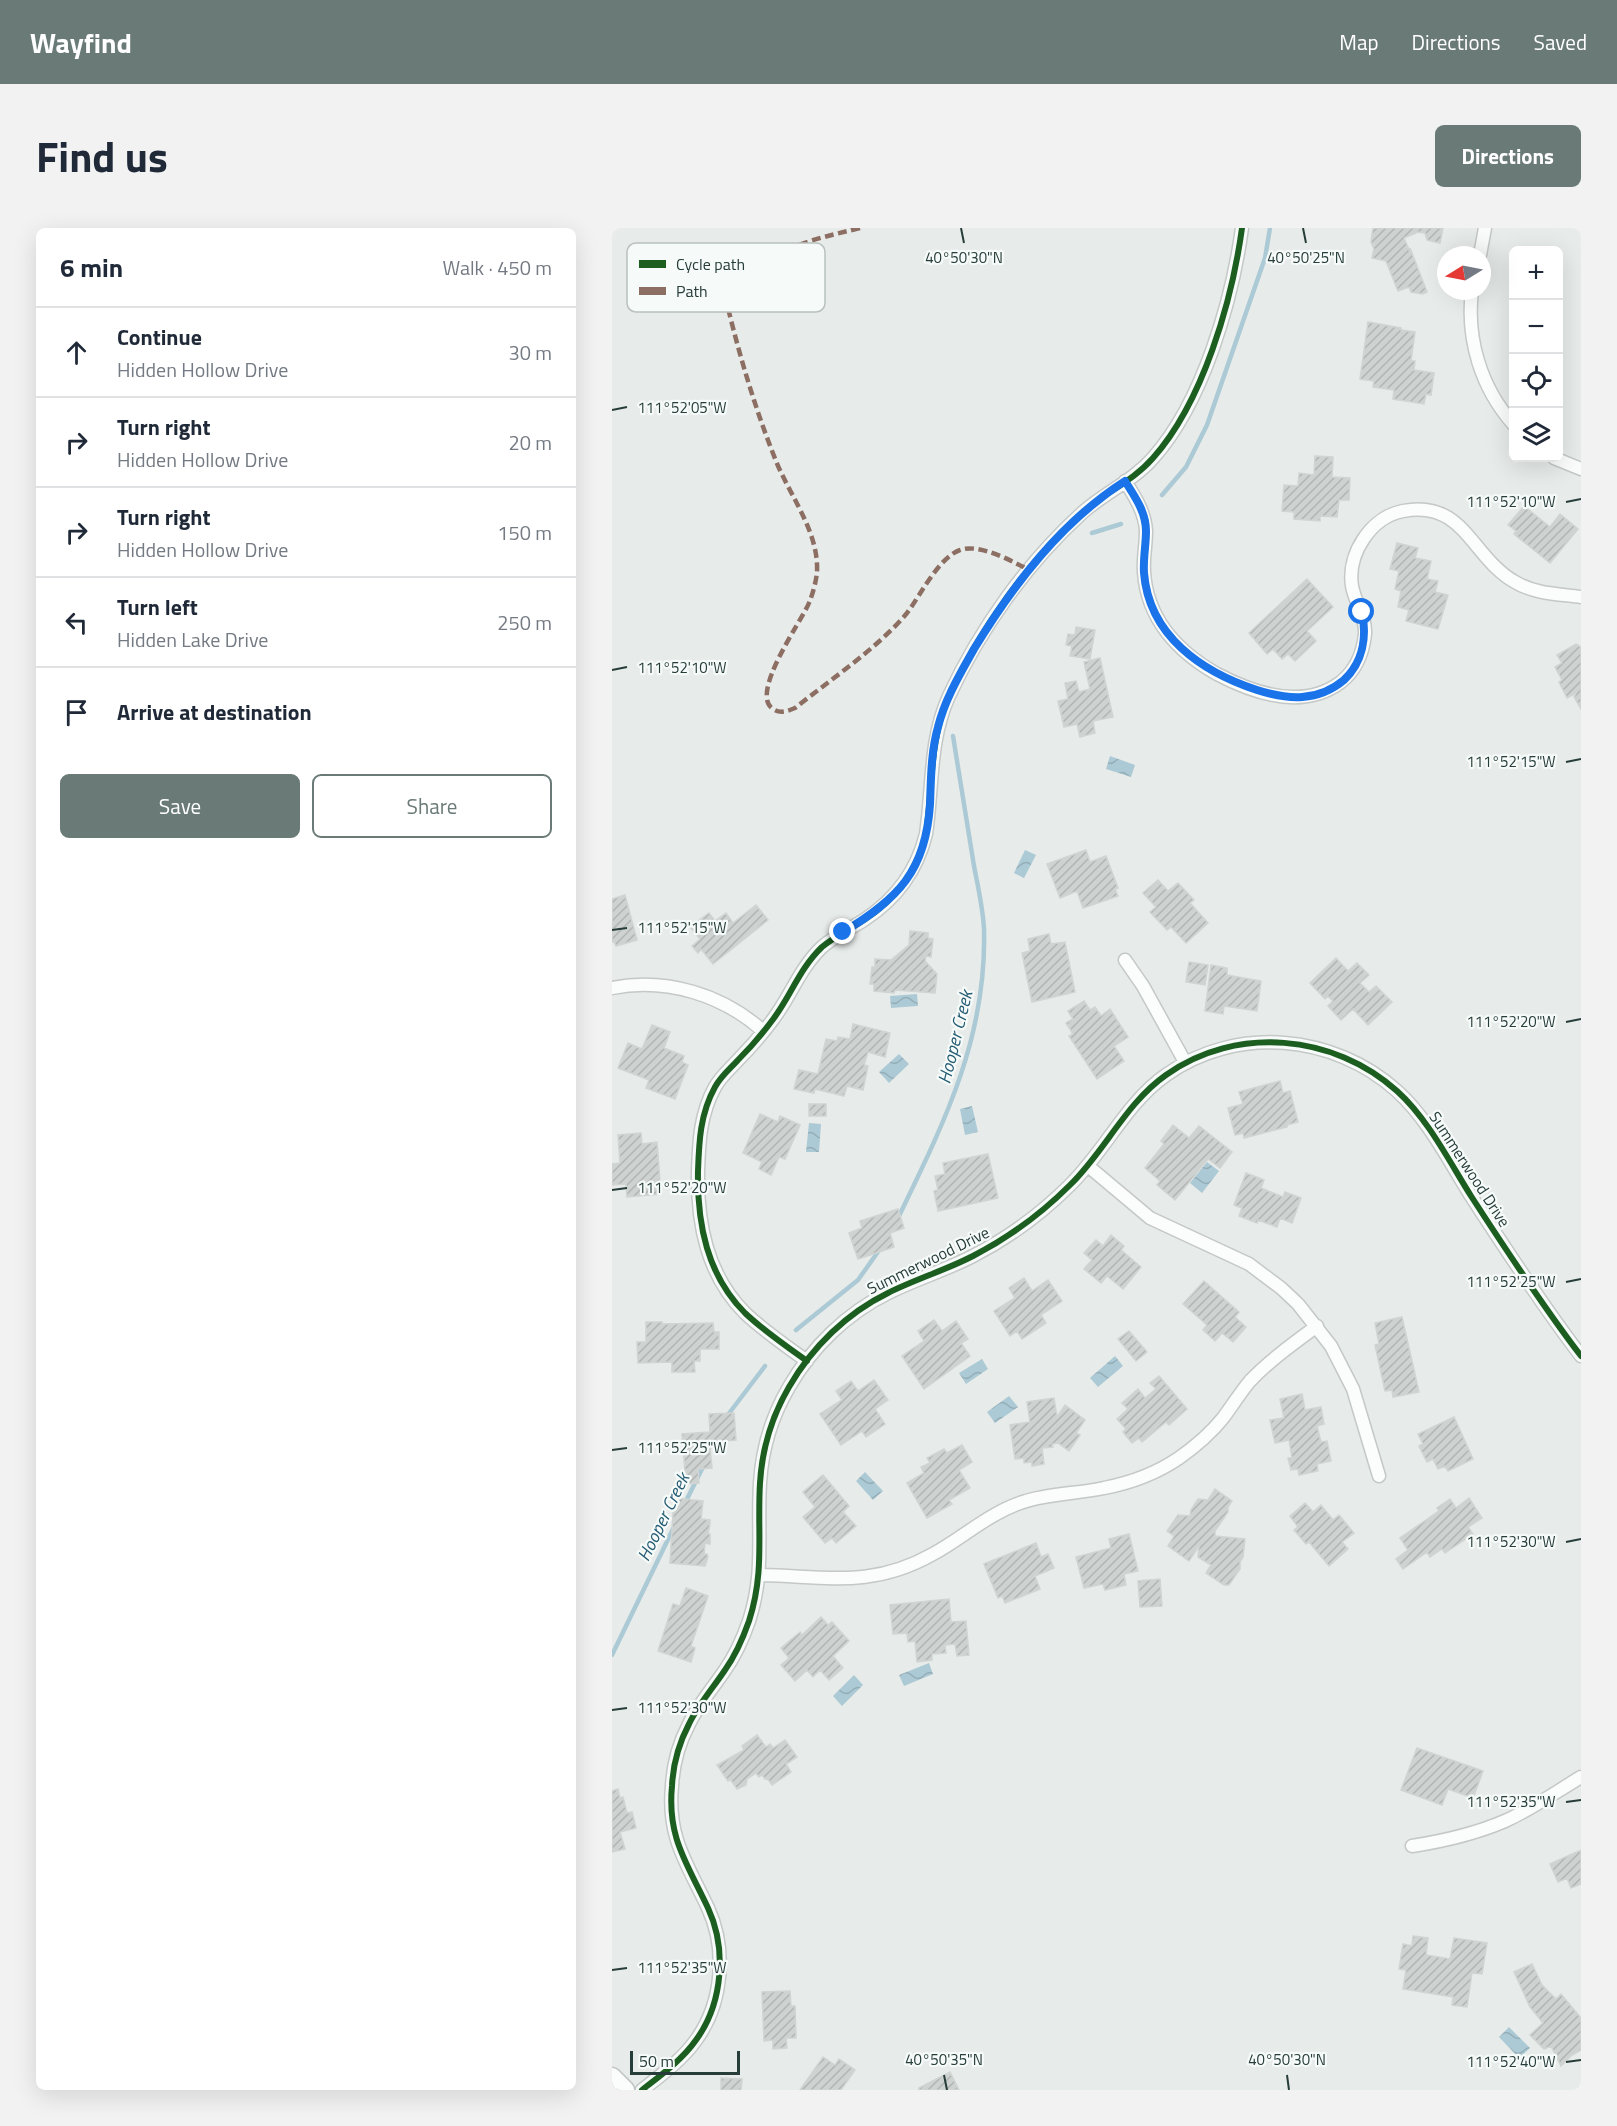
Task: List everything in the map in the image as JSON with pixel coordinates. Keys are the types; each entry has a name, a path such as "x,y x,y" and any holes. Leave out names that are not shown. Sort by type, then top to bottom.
{"main road":[{"path":"612,2077 625,2090"}],"street":[{"path":"807,1361 762,1328 734,1301 711,1263 699,1219 699,1148 704,1111 723,1075 764,1031 782,1006 803,969 816,953 831,940 885,904 910,874 926,834 930,804 931,764 937,728 949,696 996,614 1035,563 1082,513 1152,460 1176,428 1197,386 1223,318 1238,259 1242,228"},
{"path":"1482,246 1485,228"},
{"path":"1472,300 1473,339 1480,370 1495,400 1509,418"},
{"path":"1563,462 1581,469"},
{"path":"1125,481 1143,515 1146,532 1143,560 1145,581 1152,607 1165,631 1183,650 1204,666 1227,679 1262,692 1294,698 1313,696 1334,687 1353,670 1360,657 1365,632 1362,612 1352,589 1352,568 1355,556 1359,545 1377,524 1400,511 1424,509 1445,515 1461,526 1492,566 1516,583 1537,591 1581,597"},
{"path":"1125,960 1143,986 1185,1062"},
{"path":"612,988 655,985 691,991 737,1010 764,1031"},
{"name":"Summerwood Drive","path":"642,2090 675,2062 698,2038 706,2022 718,1985 720,1964 715,1928 709,1910 687,1870 680,1851 671,1810 674,1764 690,1721 728,1666 748,1623 760,1575 760,1479 764,1454 779,1405 807,1361 833,1332 868,1304 890,1292 976,1255 1049,1204 1088,1166 1131,1107 1146,1091 1185,1062 1246,1043 1293,1043 1314,1046 1334,1053 1371,1071 1386,1081 1412,1106 1522,1273 1581,1356"},
{"path":"1088,1166 1150,1218 1234,1256 1257,1269 1281,1288 1317,1326 1353,1389 1379,1476"},
{"path":"760,1575 850,1579 893,1571 933,1554 985,1519 1020,1503 1061,1493 1102,1489 1159,1470 1194,1447 1209,1433 1263,1369 1317,1326"},
{"path":"1412,1846 1455,1838 1506,1820 1552,1796 1581,1777"}],"water":[{"path":"1110,756 1135,765 1131,777 1106,769"},
{"path":"1025,850 1036,855 1024,878 1014,873"},
{"path":"917,994 918,1006 891,1008 890,996"},
{"path":"899,1054 909,1064 889,1083 879,1072"},
{"path":"972,1106 978,1132 965,1135 960,1109"},
{"path":"809,1123 821,1124 819,1152 806,1152"},
{"path":"1207,1162 1219,1171 1202,1193 1190,1183"},
{"path":"1115,1356 1123,1366 1098,1387 1090,1378"},
{"path":"982,1359 988,1369 966,1384 959,1373"},
{"path":"1009,1396 1018,1407 995,1423 987,1412"},
{"path":"865,1472 883,1491 873,1500 856,1481"},
{"path":"929,1663 933,1674 904,1686 899,1675"},
{"path":"854,1675 863,1685 842,1706 833,1696"},
{"path":"1509,2027 1530,2048 1519,2058 1499,2037"}],"building":[{"path":"1373,228 1443,228 1440,243 1427,240 1425,233 1418,232 1404,238 1427,292 1423,294 1411,292 1409,287 1398,291 1386,261 1372,258"},
{"path":"1368,322 1415,332 1411,361 1415,361 1414,370 1434,373 1431,395 1426,394 1424,404 1393,399 1394,390 1373,387 1374,381 1360,379"},
{"path":"1315,456 1333,457 1332,477 1350,478 1349,500 1339,500 1337,517 1320,516 1320,521 1294,519 1294,512 1282,511 1284,485 1298,486 1299,473 1314,475"},
{"path":"1524,506 1550,527 1560,514 1578,529 1550,563 1514,534 1516,531 1508,525"},
{"path":"1397,543 1418,548 1415,558 1431,561 1427,579 1438,581 1435,592 1448,595 1438,629 1406,621 1409,610 1398,607 1401,591 1395,589 1399,571 1390,569"},
{"path":"1307,579 1333,607 1307,631 1316,641 1295,661 1288,654 1282,659 1273,649 1267,654 1249,633"},
{"path":"1076,627 1095,630 1090,659 1070,656 1072,646 1066,645 1068,634 1075,635"},
{"path":"1576,644 1581,647 1581,709 1574,697 1576,693 1567,698 1559,682 1562,680 1555,667 1562,663 1557,655"},
{"path":"1100,658 1113,717 1093,721 1095,733 1080,737 1077,724 1064,727 1058,701 1068,699 1065,683 1076,681 1079,692 1090,689 1084,662"},
{"path":"1086,850 1090,862 1106,856 1118,888 1115,889 1118,896 1083,908 1077,891 1060,898 1047,864"},
{"path":"1158,880 1168,891 1178,883 1194,900 1190,903 1208,923 1186,943 1171,927 1167,930 1150,912 1156,907 1143,893"},
{"path":"625,895 637,940 616,946 612,942 612,899"},
{"path":"756,905 768,920 713,964 701,949 698,953 692,946 700,939 690,927 709,913 715,921 726,913 733,923"},
{"path":"910,931 928,933 928,938 933,939 931,957 926,956 925,961 937,974 935,993 874,991 874,984 870,984 875,959 891,960 909,945"},
{"path":"1049,934 1051,944 1065,942 1075,992 1032,1002 1022,953 1030,951 1028,939"},
{"path":"1336,958 1348,971 1357,963 1369,975 1360,983 1369,992 1376,986 1392,1002 1368,1025 1353,1009 1341,1020 1328,1006 1333,1001 1328,996 1325,999 1310,983"},
{"path":"1189,962 1208,965 1205,985 1186,982"},
{"path":"1211,965 1227,968 1227,975 1261,981 1257,1011 1224,1006 1223,1014 1205,1011"},
{"path":"1084,1001 1090,1010 1095,1007 1101,1016 1110,1009 1128,1037 1114,1046 1124,1061 1097,1079 1069,1036 1073,1034 1066,1023 1073,1019 1068,1011"},
{"path":"853,1024 890,1033 885,1057 868,1052 864,1065 868,1066 863,1090 847,1086 844,1096 815,1089 814,1093 794,1089 799,1070 818,1074 826,1039 837,1041 838,1037 850,1039"},
{"path":"652,1025 670,1032 664,1048 684,1056 682,1062 688,1065 675,1099 646,1088 649,1080 618,1068 628,1043 642,1049"},
{"path":"1280,1081 1283,1093 1290,1091 1298,1122 1244,1138 1243,1133 1235,1135 1228,1108 1243,1104 1239,1092"},
{"path":"809,1104 826,1104 826,1116 809,1116"},
{"path":"760,1114 778,1122 780,1116 800,1125 785,1159 779,1157 771,1175 759,1169 762,1162 743,1153"},
{"path":"1173,1125 1189,1138 1199,1126 1232,1152 1220,1168 1208,1159 1175,1200 1157,1185 1160,1181 1145,1168 1164,1144 1161,1141"},
{"path":"641,1133 642,1144 657,1142 661,1194 627,1197 626,1184 612,1185 612,1164 620,1163 618,1135"},
{"path":"988,1154 998,1198 938,1211 934,1191 938,1190 935,1176 945,1174 943,1163"},
{"path":"1246,1173 1264,1180 1261,1188 1283,1197 1285,1192 1301,1198 1292,1223 1280,1218 1277,1227 1239,1216 1242,1208 1234,1205"},
{"path":"898,1209 904,1228 890,1233 894,1247 858,1259 849,1233 862,1228 860,1221"},
{"path":"1111,1235 1124,1246 1121,1250 1141,1267 1123,1289 1107,1276 1101,1283 1084,1269 1092,1260 1084,1253 1096,1240 1103,1246"},
{"path":"1024,1278 1032,1291 1048,1280 1062,1301 1041,1315 1046,1323 1022,1339 1017,1331 1010,1336 994,1311 1015,1298 1009,1288"},
{"path":"1204,1281 1239,1312 1235,1317 1246,1327 1233,1342 1222,1333 1215,1341 1203,1330 1207,1325 1183,1304"},
{"path":"1402,1317 1419,1392 1393,1397 1392,1390 1385,1391 1375,1345 1379,1344 1375,1323"},
{"path":"934,1320 942,1331 956,1321 968,1339 961,1343 970,1356 924,1389 902,1356 924,1341 918,1331"},
{"path":"646,1322 713,1323 714,1332 719,1332 719,1349 700,1349 700,1361 694,1361 695,1372 672,1372 672,1362 638,1363 637,1342 646,1342"},
{"path":"1129,1331 1147,1352 1136,1361 1118,1339"},
{"path":"1159,1376 1187,1409 1169,1425 1166,1422 1142,1442 1139,1438 1132,1443 1123,1432 1126,1429 1117,1419 1128,1409 1122,1403 1138,1389 1145,1398 1156,1389 1150,1383"},
{"path":"874,1380 888,1400 875,1409 885,1424 866,1437 862,1431 841,1445 820,1414 842,1400 836,1391 851,1381 858,1391"},
{"path":"1302,1394 1305,1410 1321,1407 1324,1424 1317,1426 1321,1442 1327,1441 1331,1461 1317,1464 1318,1471 1299,1475 1298,1469 1291,1470 1288,1458 1292,1458 1289,1440 1275,1443 1270,1420 1284,1418 1280,1399"},
{"path":"1054,1398 1057,1417 1065,1405 1085,1420 1076,1433 1080,1435 1069,1451 1058,1443 1052,1444 1053,1447 1042,1448 1044,1464 1032,1466 1032,1462 1024,1463 1024,1458 1015,1459 1010,1425 1030,1422 1027,1402"},
{"path":"734,1413 736,1440 714,1442 714,1447 710,1448 712,1468 698,1469 699,1483 686,1484 682,1434 710,1432 709,1414"},
{"path":"1454,1417 1473,1459 1448,1471 1445,1466 1438,1469 1433,1459 1427,1462 1419,1446 1423,1444 1418,1434"},
{"path":"962,1445 972,1462 959,1470 970,1488 949,1500 952,1504 927,1518 907,1483 924,1473 921,1467 930,1463 927,1458 944,1449 947,1453"},
{"path":"823,1475 849,1506 843,1512 856,1526 836,1543 832,1538 825,1543 803,1517 815,1507 803,1492"},
{"path":"1215,1489 1232,1501 1228,1512 1215,1531 1215,1536 1245,1539 1240,1569 1229,1585 1224,1585 1206,1573 1211,1565 1198,1557 1199,1546 1189,1561 1168,1546 1174,1536 1167,1531 1178,1515 1190,1516 1198,1499 1208,1500"},
{"path":"674,1498 703,1501 701,1519 710,1520 708,1534 710,1534 710,1544 705,1543 704,1554 708,1557 705,1566 670,1563"},
{"path":"1469,1498 1482,1518 1468,1527 1473,1534 1445,1553 1442,1549 1430,1557 1427,1552 1403,1569 1396,1559 1408,1550 1400,1538 1439,1511 1437,1508 1450,1499 1456,1508"},
{"path":"1305,1503 1313,1512 1321,1505 1333,1520 1339,1515 1354,1533 1342,1542 1348,1549 1329,1566 1309,1542 1306,1544 1294,1530 1298,1527 1290,1516"},
{"path":"1129,1534 1138,1571 1124,1574 1126,1585 1105,1590 1103,1584 1084,1588 1076,1557 1111,1548 1109,1539"},
{"path":"1036,1543 1041,1557 1048,1554 1054,1568 1035,1576 1040,1589 1005,1603 1002,1596 998,1598 984,1564"},
{"path":"1160,1579 1162,1606 1140,1607 1138,1581"},
{"path":"686,1588 708,1596 691,1646 695,1648 691,1662 658,1651 673,1604 680,1606"},
{"path":"949,1599 951,1622 966,1621 969,1655 957,1656 955,1644 945,1645 946,1653 932,1654 932,1660 917,1662 915,1641 908,1642 907,1633 893,1634 890,1605"},
{"path":"821,1617 828,1625 832,1622 849,1641 833,1656 843,1668 829,1680 820,1670 813,1677 807,1670 795,1681 781,1665 789,1658 781,1648 800,1632 802,1635"},
{"path":"757,1735 766,1747 770,1744 773,1748 785,1740 797,1757 786,1764 791,1772 772,1785 767,1778 765,1779 762,1775 759,1777 756,1773 747,1779 746,1785 737,1789 717,1765 744,1750 742,1746"},
{"path":"1417,1748 1483,1771 1473,1798 1448,1789 1442,1805 1401,1790"},
{"path":"618,1789 620,1798 623,1797 627,1813 632,1812 636,1828 620,1832 625,1849 612,1852 612,1791"},
{"path":"1581,1850 1581,1884 1571,1888 1567,1878 1558,1882 1550,1864"},
{"path":"1413,1936 1428,1938 1426,1955 1450,1959 1454,1938 1487,1943 1482,1974 1472,1973 1467,2007 1452,2005 1453,1997 1403,1989 1406,1970 1399,1969 1403,1944 1412,1946"},
{"path":"1532,1964 1542,1985 1556,1999 1561,1994 1581,2018 1581,2050 1561,2066 1551,2046 1544,2049 1530,2035 1543,2023 1530,2007 1514,1972"},
{"path":"790,1991 791,2006 795,2006 796,2038 786,2038 787,2048 773,2049 773,2040 764,2041 762,1992"},
{"path":"823,2057 835,2065 839,2059 855,2070 841,2090 800,2090"},
{"path":"950,2072 959,2090 919,2090 919,2088"},
{"path":"721,2078 742,2079 741,2090 721,2090"}],"waterway":[{"name":"Hooper Creek","path":"1162,495 1186,467 1207,425 1265,258 1270,228"},
{"name":"Hooper Creek","path":"1092,533 1121,524"},
{"name":"Hooper Creek","path":"898,1218 946,1114 959,1079 978,1007 983,969 983,913 953,736"},
{"name":"Hooper Creek","path":"796,1330 858,1280 880,1249"},
{"name":"Hooper Creek","path":"727,1416 765,1366"},
{"name":"Hooper Creek","path":"685,1503 704,1465"},
{"name":"Hooper Creek","path":"612,1655 674,1527"}],"marked path":[{"path":"806,243 860,228"},
{"path":"729,312 749,386 762,423 776,461 809,529 816,557 817,572 812,595 779,658 767,689 767,701 773,709 787,711 795,708 883,638 907,613 930,578 952,554 968,548 986,551 1029,570"}],"cycle path":[{"path":"807,1361 745,1313 721,1282 713,1265 702,1229 698,1191 700,1139 706,1107 720,1079 774,1018 814,955 827,943 886,903 911,872 926,834 938,730 949,696 961,671 1006,598 1042,553 1082,513 1145,466 1171,435 1187,409 1200,380 1223,318 1242,228"},
{"path":"642,2090 678,2061 696,2040 712,2010 719,1976 720,1958 714,1924 680,1850 673,1821 672,1786 677,1754 693,1717 732,1659 749,1621 759,1569 761,1471 773,1421 783,1398 808,1358 832,1332 858,1310 888,1293 986,1249 1036,1215 1083,1172 1127,1113 1152,1086 1166,1075 1193,1059 1223,1048 1253,1043 1284,1043 1315,1048 1344,1057 1372,1072 1408,1102 1428,1127 1511,1257 1581,1356"}],"route":[{"path":"843,932 863,920 895,895 916,862 926,834 930,804 931,764 937,728 949,696 982,636 1029,570 1070,525 1082,513 1125,481 1141,508 1145,523 1143,560 1145,581 1147,594 1158,619 1173,641 1183,650 1204,666 1227,679 1262,692 1285,697 1303,698 1322,693 1345,679 1360,657 1365,632 1362,612"}]}
